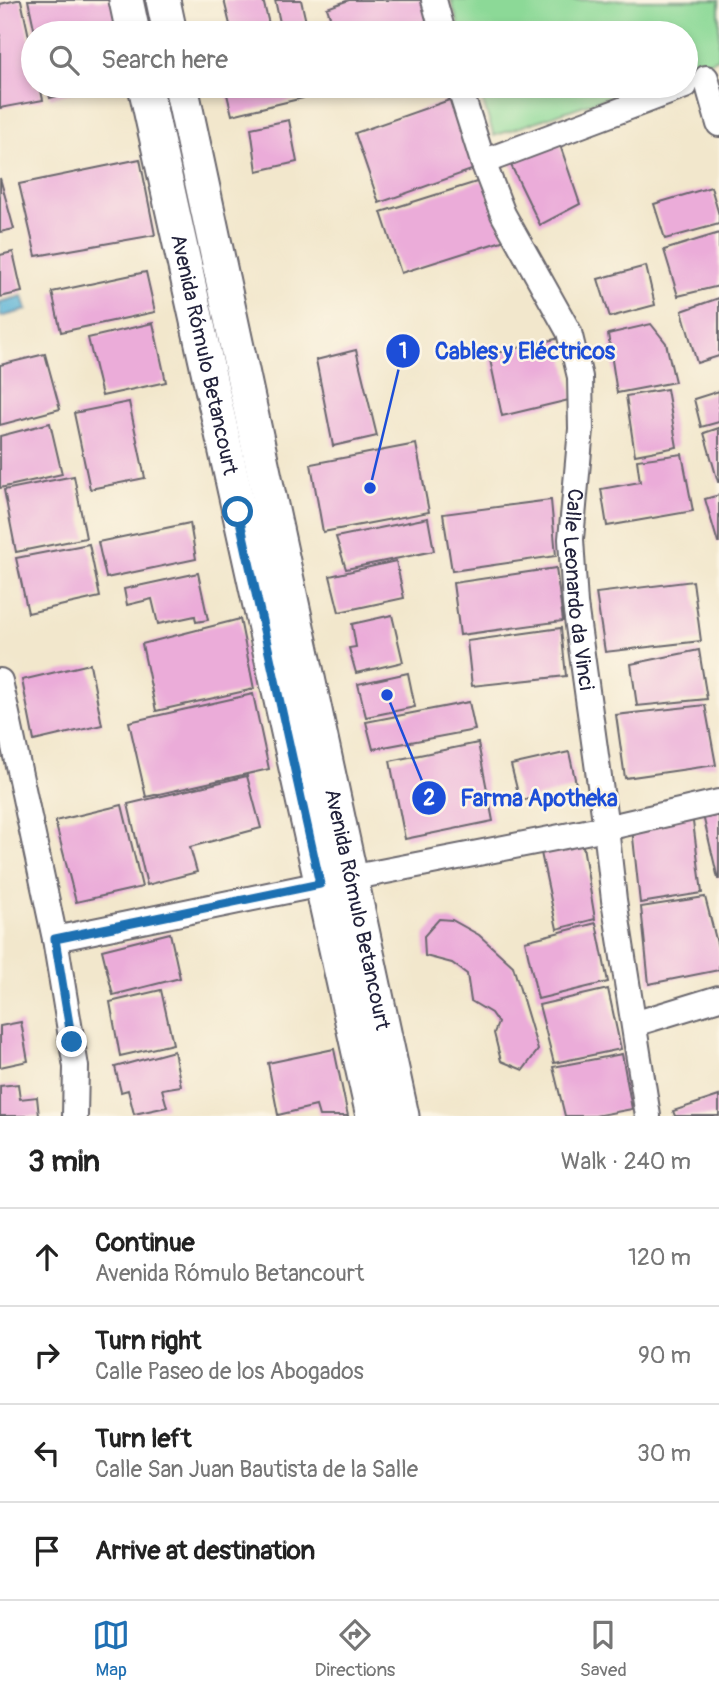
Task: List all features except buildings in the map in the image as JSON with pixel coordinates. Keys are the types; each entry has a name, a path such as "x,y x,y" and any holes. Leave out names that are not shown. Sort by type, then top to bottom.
{"main road":[{"path":"126,0 130,21"},
{"path":"163,0 167,21"},
{"name":"Avenida Rómulo Betancourt","path":"148,98 335,881 402,1116"},
{"name":"Avenida Rómulo Betancourt","path":"183,98 335,881 373,1116"}],"street":[{"path":"435,0 440,21"},
{"path":"699,81 719,124"},
{"name":"Calle Leonardo da Vinci","path":"463,98 503,214 569,332 580,377 581,429 571,539 575,604 614,900 648,1116"},
{"path":"483,162 654,98"},
{"path":"0,681 55,939 76,1067 75,1116"},
{"path":"55,939 606,828 719,802"},
{"path":"634,1024 719,998"}],"green space":[{"path":"451,0 719,0 719,58 698,66 698,21 457,21"},
{"path":"482,98 605,98 494,136"}],"water":[{"path":"23,296 27,310 0,317 0,302"}],"place":[{"name":"Cables y Eléctricos","path":"370,488"},
{"name":"Farma Apotheka","path":"387,695"}],"route":[{"path":"72,1042 55,939 320,884 238,512"}]}
